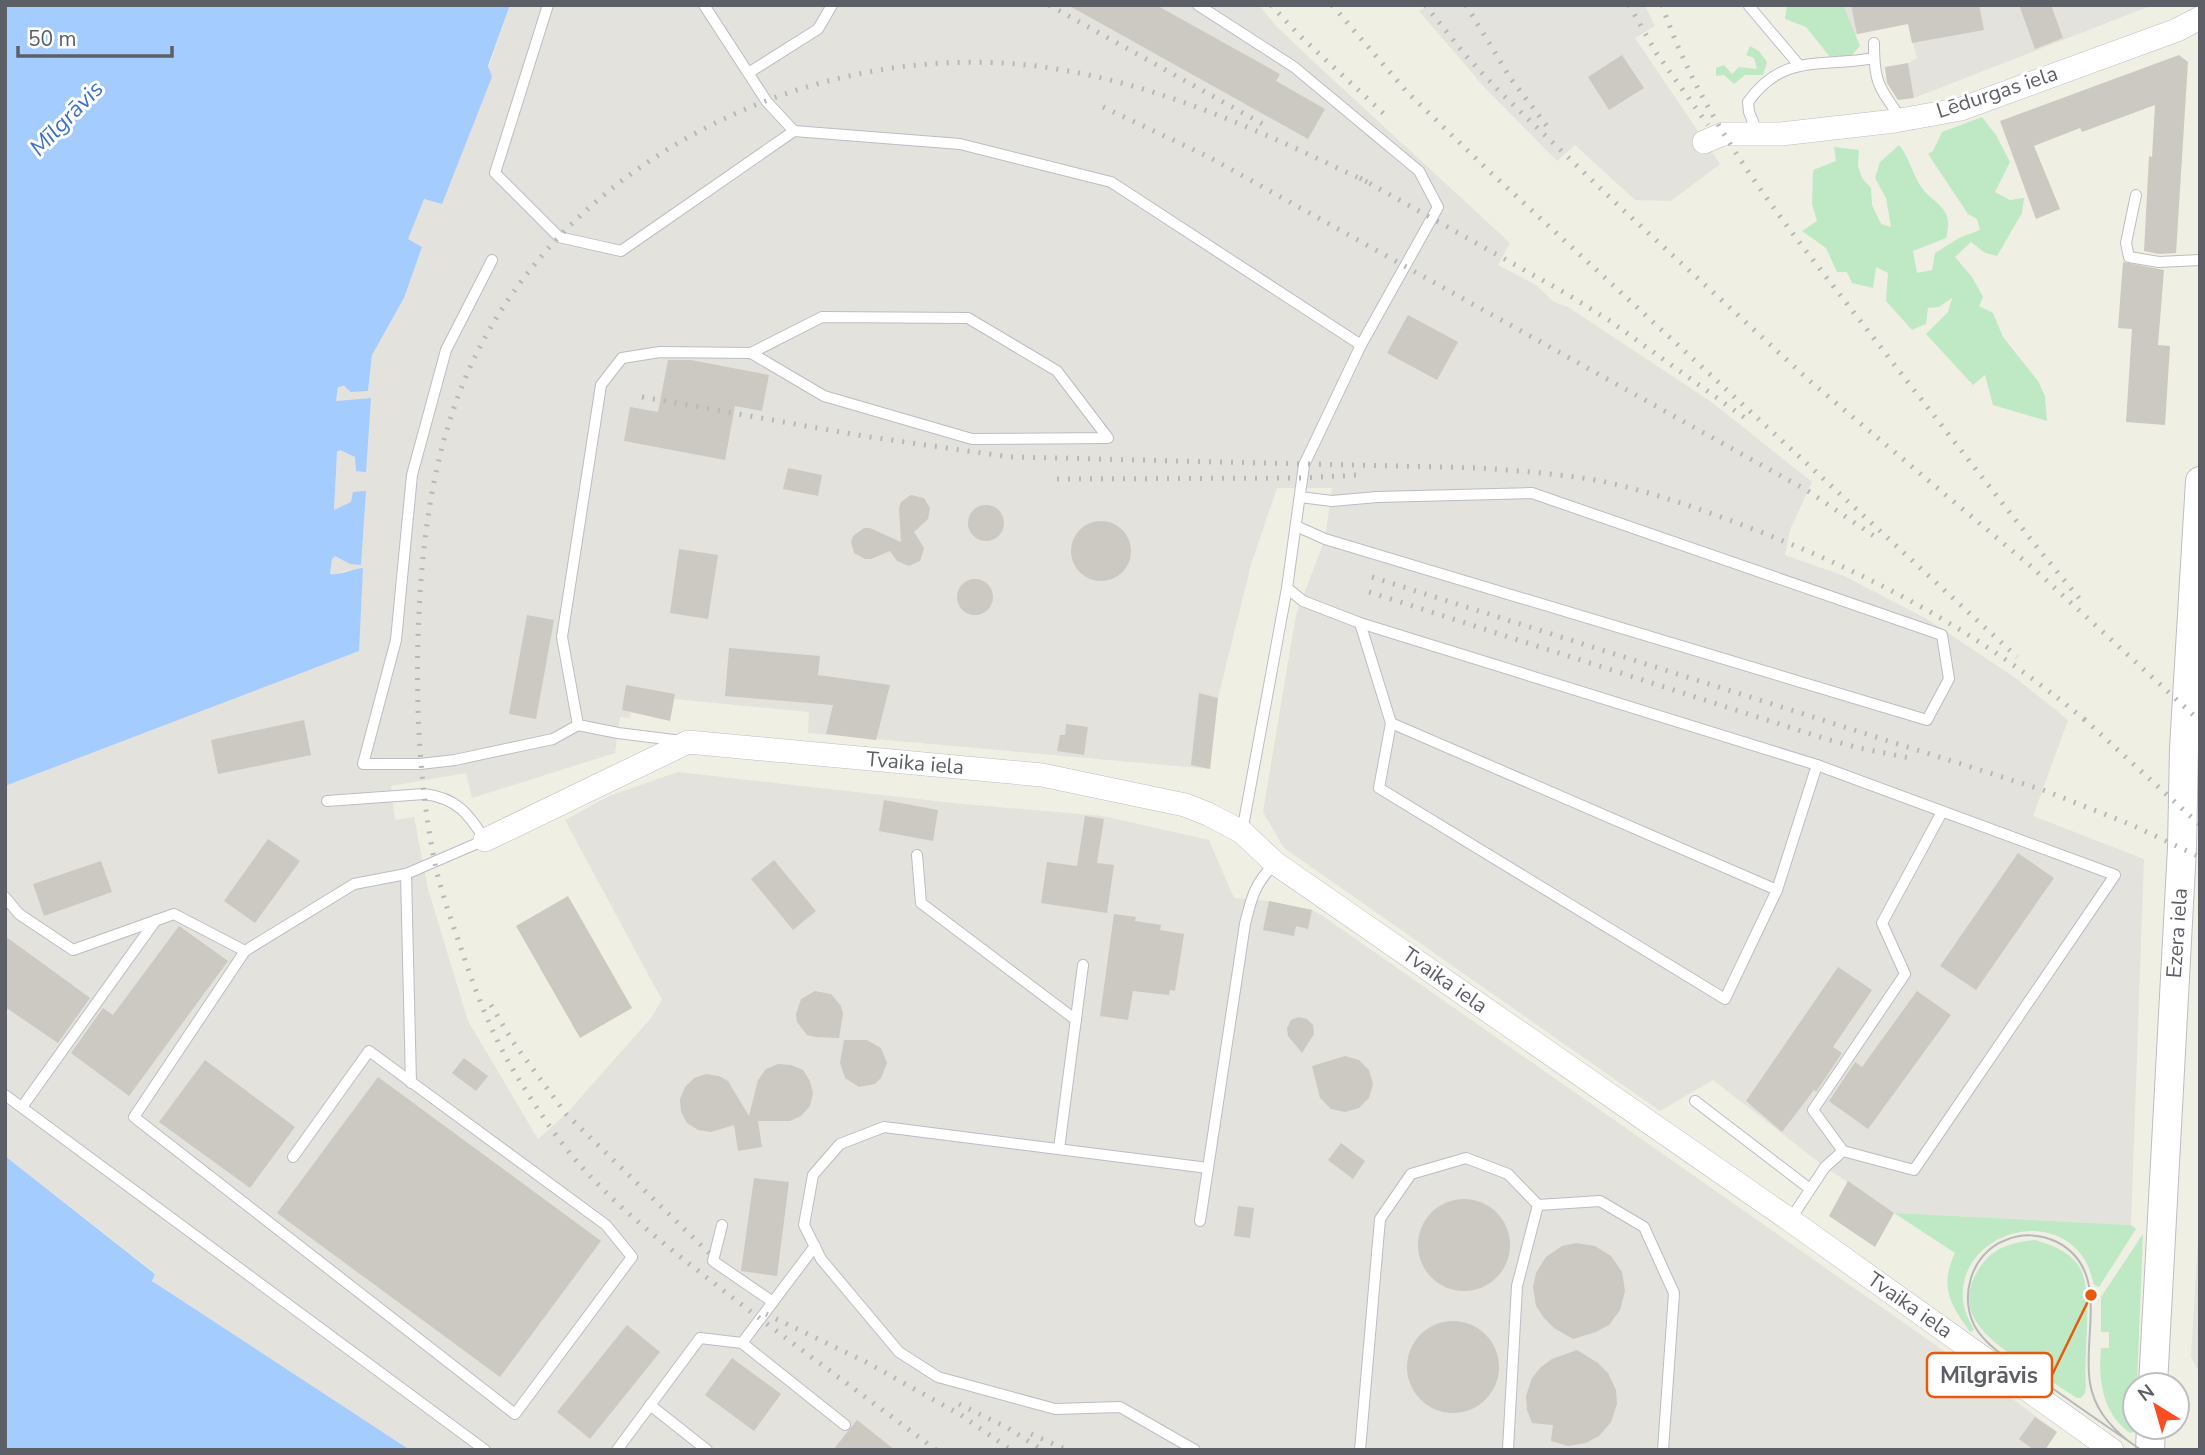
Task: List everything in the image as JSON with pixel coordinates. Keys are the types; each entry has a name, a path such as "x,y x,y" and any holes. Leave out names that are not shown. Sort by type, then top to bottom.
{"street":[{"name":"Lēdurgas iela","path":"1704,142 1723,134 1781,134 1902,120 1961,109 2177,30 2200,18"},
{"name":"Ezera iela","path":"2155,1371 2196,618 2200,481"},
{"name":"Tvaika iela","path":"688,742 1042,775 1185,805 1208,814 1242,832 1275,863 1790,1220 2089,1442 2112,1450"},
{"path":"485,840 688,742"}],"lane":[{"path":"548,5 495,173 559,237 621,251 794,131 961,144 1111,182 1361,345"},
{"path":"704,5 767,102 794,131"},
{"path":"750,72 818,29 832,5"},
{"path":"1198,5 1294,67 1419,171 1438,207 1361,345 1304,465 1287,588 1242,832"},
{"path":"1749,6 1798,64"},
{"path":"1874,43 1877,84 1902,120"},
{"path":"1758,134 1748,102 1758,88 1779,72 1798,64 1848,63 1874,58"},
{"path":"2136,195 2126,243 2129,257 2160,262 2200,260"},
{"path":"492,260 446,350 412,475 396,640 363,764 421,764 455,760 553,738 578,725 688,742"},
{"path":"578,725 562,637 601,386 622,358 660,352 751,353 822,317 968,318 1058,370 1108,438 972,439 824,396 751,353"},
{"path":"1296,526 1325,539 1927,720 1949,679 1942,635 1532,493 1377,496 1332,500 1300,498"},
{"path":"1287,588 1303,601 1360,623 1817,765 2115,875 1914,1170 1843,1151 1813,1110 1905,974 1882,923 1942,812"},
{"path":"1360,623 1391,723 1379,788 1725,999 1777,890 1817,765"},
{"path":"1391,723 1777,890"},
{"path":"293,1157 369,1051 606,1225 632,1257 515,1414 134,1117 245,951 354,884 406,874 485,840 471,817 449,799 436,795 327,802"},
{"path":"917,855 921,903 1076,1020"},
{"path":"1200,1221 1248,912 1259,880 1275,863"},
{"path":"406,874 411,1083"},
{"path":"5,897 19,914 74,950 174,914 245,951"},
{"path":"22,1107 156,920"},
{"path":"1059,1149 1083,965"},
{"path":"5,1095 485,1450"},
{"path":"1695,1101 1811,1189"},
{"path":"1195,1450 1121,1406 1055,1409 939,1377 899,1352 821,1259 804,1225 813,1175 840,1144 884,1127 1208,1168"},
{"path":"1790,1220 1825,1167 1843,1151"},
{"path":"1360,1450 1380,1219 1411,1174 1466,1158 1508,1174 1538,1205 1600,1201 1644,1227 1674,1293 1663,1450"},
{"path":"1508,1449 1517,1286 1538,1205"},
{"path":"722,1226 713,1261 773,1302"},
{"path":"742,1343 815,1246"},
{"path":"617,1450 700,1338 742,1343 845,1425"},
{"path":"650,1405 707,1450"}],"shaded area":[{"path":"510,5 1259,5 1276,26 1510,243 1498,265 1536,285 1554,302 1568,307 1710,401 1812,482 1790,530 1785,555 1844,576 1927,619 2017,679 2068,720 2033,816 2144,859 2131,1225 1894,1213 1825,1167 1713,1080 1660,1111 1284,848 1263,812 1296,615 1325,539 1332,488 1277,488 1251,565 1218,698 1210,769 808,733 809,712 674,699 674,694 655,691 632,709 630,718 620,717 615,753 472,798 466,773 391,786 395,820 414,817 428,889 468,1021 538,1139 566,1114 651,1018 662,1000 565,820 609,796 678,772 962,804 1103,816 1209,840 1234,898 1269,901 1312,910 1323,916 2014,1400 2057,1432 2045,1450 410,1450 152,1281 155,1273 5,1156 5,786 147,731 350,569 335,575 330,574 335,556 350,564 361,565 351,502 334,511 337,452 340,450 355,457 371,398 336,401 338,386 368,391 372,355 404,298 422,247 407,239 424,199 442,204"},
{"path":"1430,5 1645,5 1655,26 1635,38 1720,164 1671,201 1635,200 1575,145 1557,161 1486,89 1419,11"},
{"path":"1796,5 2153,5 1914,98 1908,63 1917,58 1908,24 1826,41"},
{"path":"2200,1207 2200,1374 2191,1357"}],"green space":[{"path":"1787,5 1843,5 1860,46 1850,57 1834,62 1806,27 1785,19"},
{"path":"1750,46 1759,51 1767,62 1763,75 1745,75 1734,84 1724,75 1716,76 1716,68 1724,65 1732,74 1739,67 1757,69 1754,58 1746,55"},
{"path":"1982,117 1996,135 2010,162 1995,192 2010,200 2024,198 2022,213 1997,256 1985,253 1971,242 1955,257 1972,277 1983,297 1979,306 1993,313 2003,337 2038,381 2045,396 2047,421 1993,405 1985,375 1973,385 1926,334 1948,312 1952,298 1939,307 1928,308 1926,324 1912,330 1886,301 1888,273 1876,267 1873,288 1852,283 1847,272 1837,272 1826,248 1802,231 1817,221 1812,204 1813,170 1836,161 1834,147 1859,150 1858,166 1862,178 1871,188 1872,205 1881,224 1891,227 1886,198 1875,178 1880,162 1899,145 1922,188 1943,209 1948,219 1946,238 1913,251 1917,273 1932,270 1935,253 1959,238 1980,230 1977,219 1968,214 1928,154 1933,151 1942,132"},
{"path":"1894,1213 2131,1225 2136,1229 2099,1287 2094,1285 2085,1260 2069,1243 2050,1233 2029,1231 2008,1235 1989,1245 1974,1259 1965,1278 1963,1300 1974,1330 1970,1332 1952,1304 1947,1286 1955,1253"},
{"path":"2143,1234 2138,1371 2121,1371 2121,1425 2113,1416 2101,1383 2101,1348 2109,1348 2109,1332 2101,1332 2101,1297"},
{"path":"2035,1240 2066,1253 2076,1262 2084,1279 2087,1308 2086,1386 2081,1398 2077,1398 1990,1338 1980,1328 1969,1303 1970,1288 1988,1257 2002,1248"}],"water":[{"path":"5,5 510,5 488,66 492,77 442,204 424,199 408,239 422,247 404,298 372,355 368,391 351,392 344,386 338,387 336,401 371,398 366,472 356,471 355,457 340,450 337,452 334,510 351,502 353,492 366,491 361,565 350,564 335,556 330,574 363,568 359,651 5,786"},
{"path":"5,1156 155,1274 152,1281 410,1450 5,1450"}],"building":[{"path":"1068,5 1156,5 1280,74 1276,81 1325,109 1308,139"},
{"path":"1851,5 1979,5 1984,30 1912,43 1908,24 1857,34"},
{"path":"2019,5 2051,5 2063,38 2035,49"},
{"path":"1622,55 1644,88 1609,110 1588,77"},
{"path":"2179,55 2188,62 2176,253 2144,251 2149,156 2152,157 2155,105 2082,132 2080,128 2034,146 2060,209 2036,219 2000,121"},
{"path":"1908,63 1914,98 1898,100 1887,83 1885,67"},
{"path":"2123,262 2164,270 2158,345 2170,346 2165,425 2126,422 2132,329 2118,328"},
{"path":"1408,315 1458,342 1437,380 1387,353"},
{"path":"668,360 691,360 769,375 762,411 735,406 725,460 624,441 630,407 658,412"},
{"path":"788,468 822,475 818,496 783,489"},
{"path":"911,495 924,498 930,508 928,519 914,532 924,548 920,561 909,566 897,561 890,551 871,559 854,553 851,542 853,536 864,528 870,528 901,542 899,508 901,502"},
{"path":"986,505 999,510 1004,523 999,536 986,541 973,536 968,523 973,510"},
{"path":"1095,521 1107,521 1126,534 1131,551 1129,563 1118,576 1107,581 1095,581 1076,568 1071,557 1071,545 1084,526"},
{"path":"679,549 718,555 708,619 670,613"},
{"path":"975,579 988,584 993,597 988,610 975,615 962,610 957,597 962,584"},
{"path":"527,615 554,620 536,719 509,714"},
{"path":"729,648 820,656 818,675 890,685 876,740 826,734 833,705 725,696"},
{"path":"626,685 675,694 670,721 622,710"},
{"path":"1199,693 1218,698 1210,769 1191,765"},
{"path":"304,720 311,755 218,774 211,740"},
{"path":"1066,724 1088,727 1084,755 1057,751 1060,735 1065,735"},
{"path":"884,800 938,810 933,841 879,831"},
{"path":"1085,816 1104,819 1097,863 1114,865 1107,913 1041,903 1047,862 1077,866"},
{"path":"268,839 300,861 255,923 224,901"},
{"path":"2018,853 2054,878 1976,990 1940,966"},
{"path":"774,860 816,911 793,930 751,879"},
{"path":"101,861 112,892 44,916 33,884"},
{"path":"568,896 632,1008 580,1038 516,926"},
{"path":"1269,901 1312,910 1308,929 1296,926 1294,936 1263,930"},
{"path":"1114,914 1136,917 1135,921 1161,925 1160,930 1184,934 1175,991 1170,990 1169,995 1133,991 1128,1020 1100,1016"},
{"path":"179,926 228,961 129,1096 71,1053 103,1008 113,1015"},
{"path":"5,936 90,998 58,1043 5,1007"},
{"path":"1838,967 1872,990 1833,1047 1842,1053 1816,1092 1814,1090 1782,1132 1746,1101"},
{"path":"815,991 831,994 841,1006 843,1014 839,1038 807,1035 797,1022 796,1014 801,999"},
{"path":"1917,991 1951,1015 1868,1129 1829,1101 1855,1062 1862,1067"},
{"path":"1299,1017 1307,1019 1313,1025 1314,1034 1302,1053 1288,1036 1287,1028 1291,1020"},
{"path":"844,1040 867,1040 881,1048 887,1063 881,1078 875,1084 859,1087 845,1078 840,1063"},
{"path":"1345,1056 1359,1060 1369,1070 1373,1084 1369,1098 1359,1108 1345,1112 1331,1109 1320,1098 1312,1066"},
{"path":"464,1058 488,1076 476,1091 452,1073"},
{"path":"205,1060 295,1127 250,1188 159,1122"},
{"path":"778,1064 803,1070 813,1093 810,1106 801,1116 790,1121 758,1121 762,1147 738,1151 734,1125 711,1132 698,1130 687,1123 681,1112 680,1099 685,1087 694,1078 706,1074 728,1081 749,1116 758,1080 766,1069"},
{"path":"378,1077 601,1241 500,1377 277,1213"},
{"path":"1341,1143 1365,1161 1353,1179 1328,1160"},
{"path":"754,1178 789,1182 777,1276 741,1271"},
{"path":"1848,1181 1894,1213 1875,1247 1829,1216"},
{"path":"1464,1199 1481,1203 1496,1213 1506,1228 1510,1245 1506,1262 1496,1277 1481,1287 1464,1291 1447,1287 1432,1277 1422,1262 1418,1245 1422,1228 1432,1213 1447,1203"},
{"path":"1238,1206 1254,1208 1250,1238 1234,1236"},
{"path":"1576,1243 1595,1246 1611,1256 1622,1272 1625,1291 1620,1310 1609,1325 1573,1339 1554,1328 1544,1318 1536,1306 1533,1287 1536,1273 1546,1257 1562,1246"},
{"path":"1453,1321 1471,1325 1485,1335 1495,1349 1499,1367 1495,1385 1485,1399 1471,1409 1453,1413 1435,1409 1421,1399 1411,1385 1407,1367 1411,1349 1421,1335 1435,1325"},
{"path":"627,1325 660,1352 590,1439 557,1412"},
{"path":"1577,1350 1608,1373 1616,1390 1617,1404 1611,1422 1599,1436 1586,1443 1568,1446 1551,1441 1553,1425 1532,1423 1526,1396 1532,1378 1541,1367 1552,1359"},
{"path":"732,1358 781,1394 754,1431 705,1395"},
{"path":"2035,1417 2057,1432 2045,1450 2034,1450 2019,1439"},
{"path":"857,1420 895,1450 833,1450"}],"tram line":[{"path":"2121,1434 2103,1415 2092,1392 2088,1365 2091,1305 2089,1287 2084,1269 2074,1254 2057,1242 2038,1236 2018,1236 1994,1246 1976,1266 1968,1290 1970,1314 1980,1334 2003,1355 2121,1436"},
{"path":"2128,1441 2141,1450"}],"railway":[{"path":"1049,5 1268,127"},
{"path":"1271,5 1298,34 1384,114"},
{"path":"1332,5 1407,92 1490,172 2017,657"},
{"path":"1425,5 1467,57 1501,93 1621,208 1811,382 2034,569 2200,721"},
{"path":"1466,5 1511,79 1550,130"},
{"path":"1629,5 1657,54 1708,125"},
{"path":"1662,5 1698,88 1769,202 1969,461 2083,603"},
{"path":"936,1450 729,1295 614,1200 554,1133 518,1078 495,1035 470,975 440,885 425,804 418,721 419,604 425,537 436,470 455,406 467,374 508,299 562,234 626,178 698,132 776,97 858,74 942,63 1027,65 1072,72 1160,94 1203,109 1287,144 1369,183"},
{"path":"1103,107 1209,157 1808,491 1874,536"},
{"path":"1360,178 1567,294 1610,321 1745,418"},
{"path":"642,397 863,436 1010,457 1480,468 1556,475 1620,485 1734,522 1800,548 1888,589 1971,637 2051,693 2091,725"},
{"path":"1057,479 1302,478 1357,475"},
{"path":"1372,577 2043,790 2132,825 2200,857"},
{"path":"1369,592 1826,739 1915,759"},
{"path":"2084,719 2200,825"},
{"path":"491,1005 513,1042 566,1114 709,1253"},
{"path":"766,1314 866,1362 961,1415 1011,1450"},
{"path":"959,1404 1008,1428 1042,1450"},
{"path":"1031,1434 1067,1450"}],"place":[{"name":"Mīlgrāvis","path":"2091,1295"}]}
